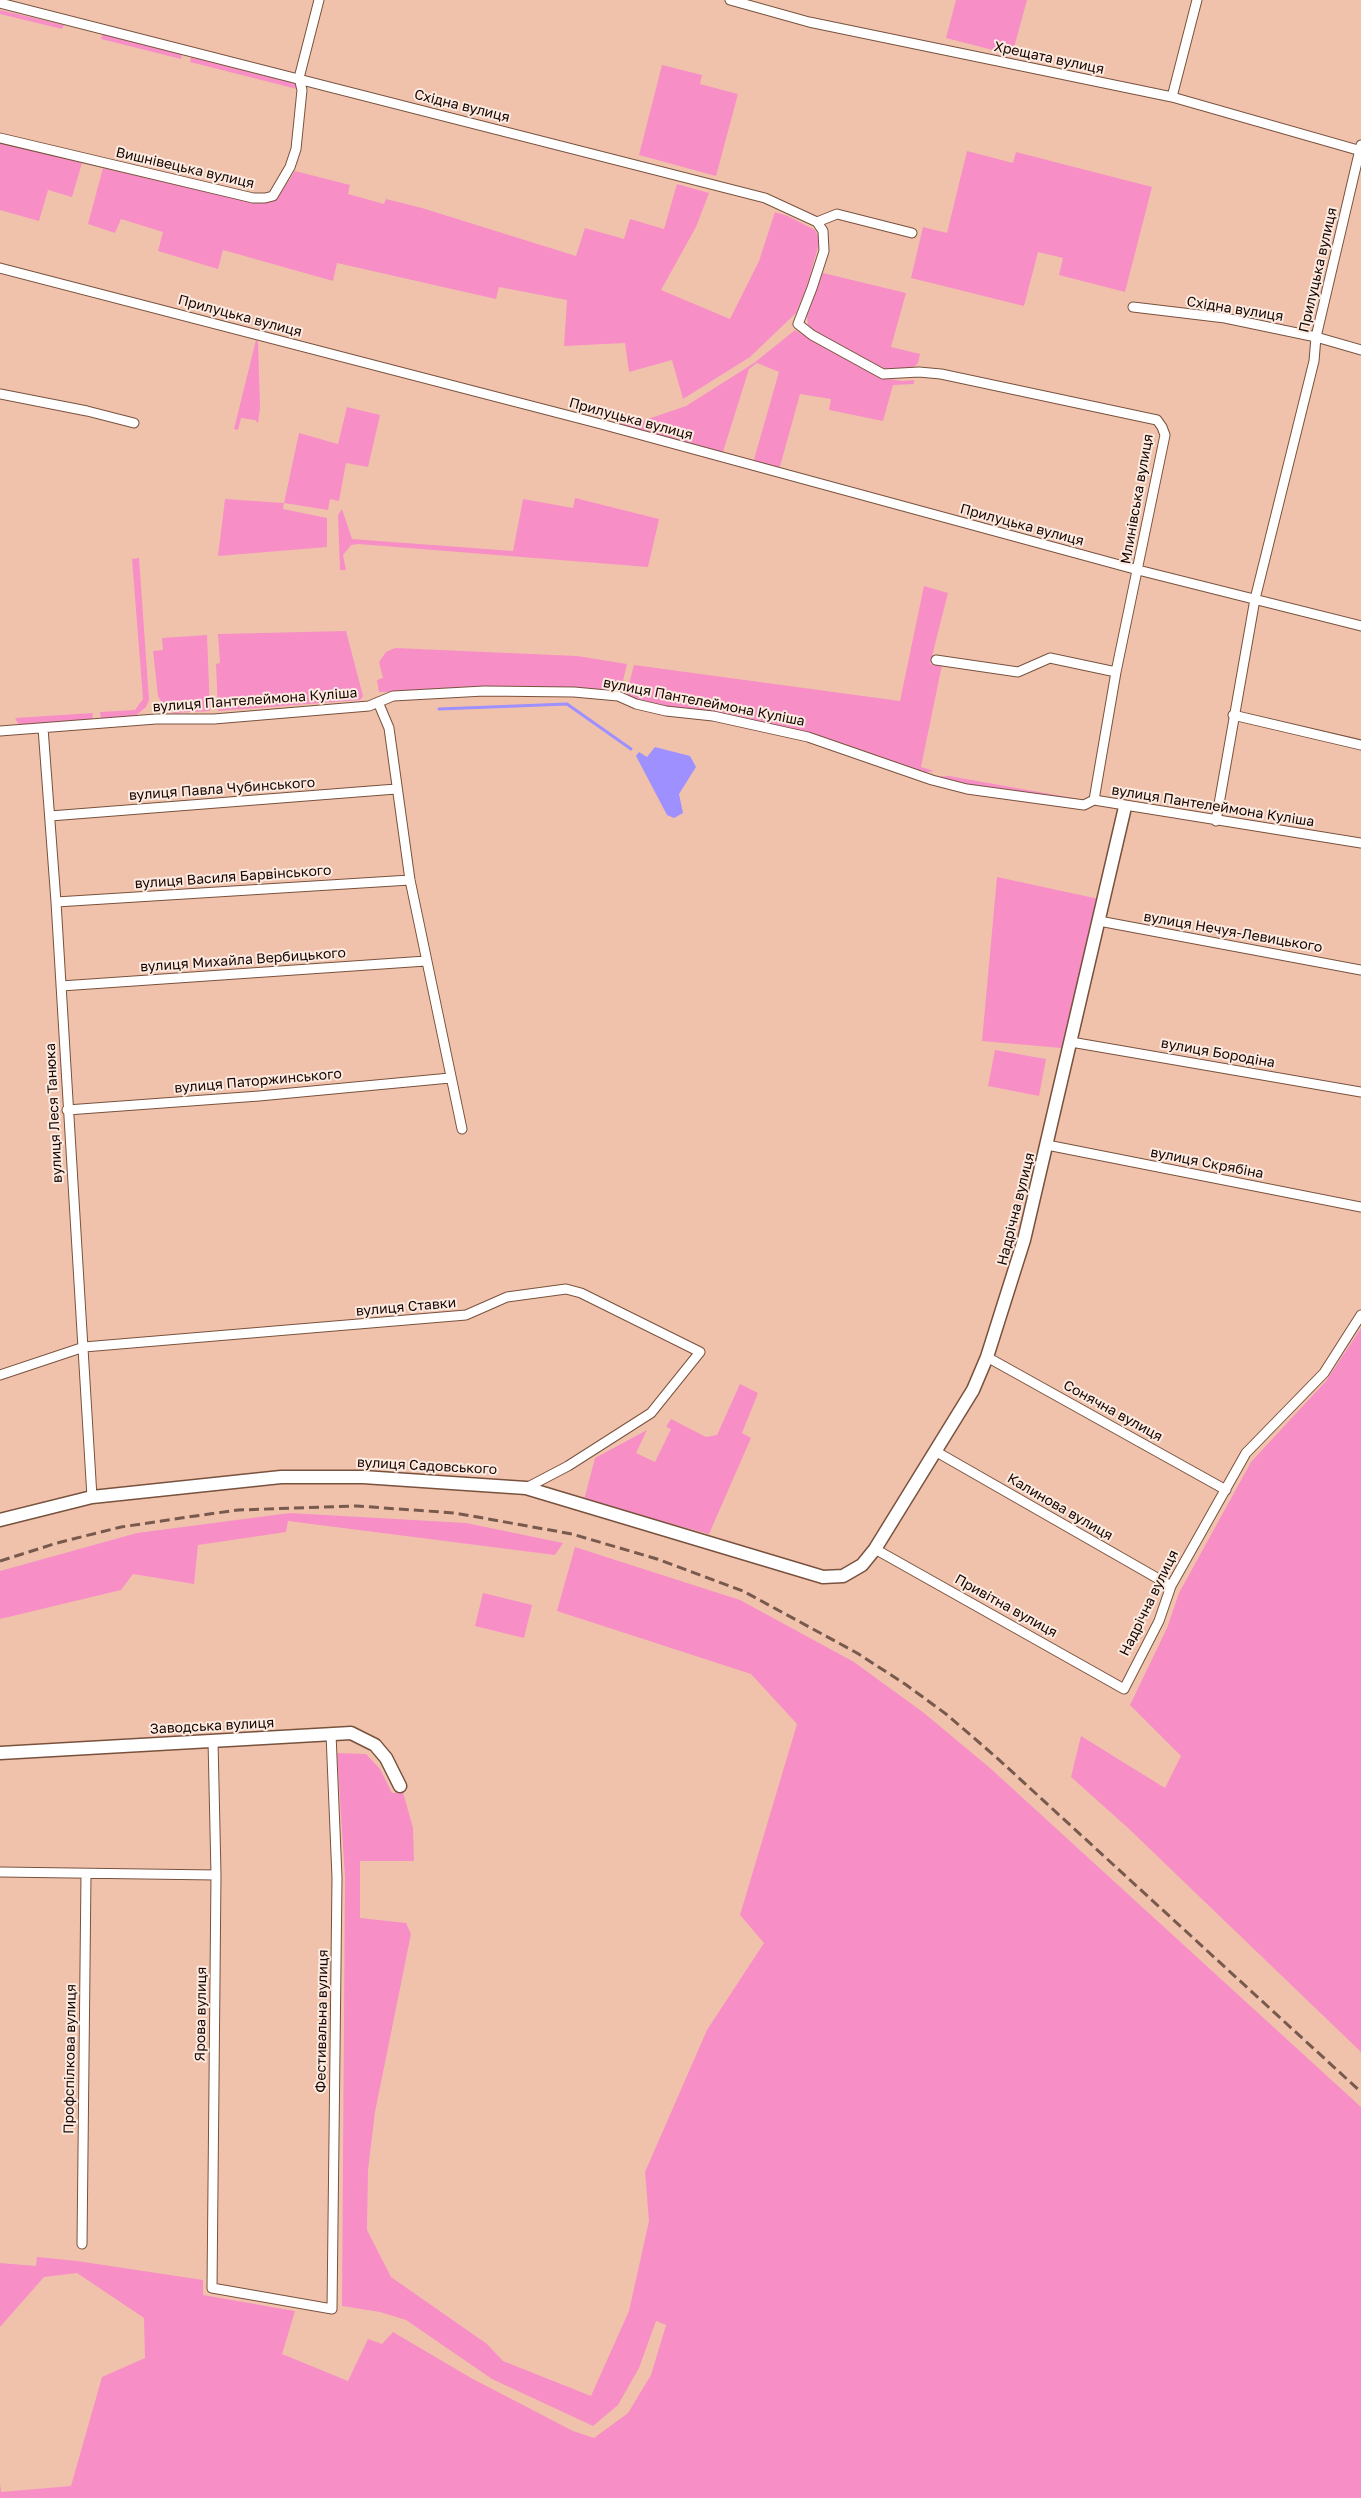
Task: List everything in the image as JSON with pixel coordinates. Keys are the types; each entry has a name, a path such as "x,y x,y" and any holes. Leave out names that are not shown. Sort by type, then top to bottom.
{"street":[{"name":"Вишнівецька вулиця","path":"0,138 122,168 265,198 273,196 279,189 296,149 302,90 299,78 319,0"},
{"name":"Хрещата вулиця","path":"730,0 809,22 1172,97 1360,149"},
{"path":"1172,97 1197,0"},
{"name":"Східна вулиця","path":"0,3 765,198 817,222"},
{"name":"Прилуцька вулиця","path":"1216,821 1233,715 1255,599 1314,360 1316,337 1360,149"},
{"path":"817,222 838,214 912,233"},
{"name":"Млинівська вулиця","path":"817,222 823,231 824,251 798,324 883,374 919,372 941,374 1156,420 1165,435 1116,672 1094,800"},
{"name":"Прилуцька вулиця","path":"0,268 601,424 1138,570 1361,626"},
{"name":"Східна вулиця","path":"1133,307 1225,318 1316,337 1361,350"},
{"path":"0,394 87,410 134,423"},
{"path":"936,660 1018,672 1050,658 1116,672"},
{"name":"вулиця Пантелеймона Куліша","path":"0,731 156,720 214,719 369,706 393,696 484,691 574,692 618,696 636,704 666,711 713,716 808,737 932,780 967,789 1084,805 1094,800 1125,807 1361,843"},
{"path":"378,702 389,728 410,880 462,1129"},
{"path":"1233,715 1361,744"},
{"name":"вулиця Леся Танюка","path":"42,728 56,902 92,1496"},
{"name":"вулиця Павла Чубинського","path":"50,816 396,789"},
{"name":"Надрічна вулиця","path":"842,1576 862,1565 875,1549 973,1390 987,1357 1020,1257 1125,807"},
{"name":"вулиця Василя Барвінського","path":"56,902 410,880"},
{"name":"вулиця Нечуя-Левицького","path":"1099,922 1361,970"},
{"name":"вулиця Михайла Вербицького","path":"61,986 426,961"},
{"name":"вулиця Бородіна","path":"1071,1042 1361,1092"},
{"name":"вулиця Паторжинського","path":"68,1110 259,1096 450,1078"},
{"name":"вулиця Скрябіна","path":"1047,1145 1361,1207"},
{"name":"вулиця Ставки","path":"84,1347 466,1315 507,1297 566,1290 581,1293 700,1352 651,1413 568,1466 526,1488"},
{"name":"Надрічна вулиця","path":"1124,1689 1159,1621 1171,1586 1246,1453 1324,1373 1361,1315"},
{"path":"0,1375 84,1347"},
{"name":"Сонячна вулиця","path":"987,1357 1226,1490"},
{"name":"Калинова вулиця","path":"935,1451 1171,1586"},
{"name":"вулиця Садовського","path":"0,1520 92,1496 281,1477 363,1477 526,1488 824,1577 842,1576"},
{"name":"Привітна вулиця","path":"875,1549 1124,1689"},
{"name":"Фестивальна вулиця","path":"212,2288 332,2309 337,1878 331,1734"},
{"name":"Заводська вулиця","path":"0,1753 351,1734 375,1745 386,1758 400,1786"},
{"name":"Ярова вулиця","path":"212,2288 216,1875 213,1740"},
{"path":"0,1872 216,1875"},
{"name":"Профспілкова вулиця","path":"82,2244 86,1874"}],"shaded area":[{"path":"956,0 1027,0 1012,55 946,38"},
{"path":"0,10 64,25 62,29 0,14"},
{"path":"103,33 182,54 181,59 101,39"},
{"path":"191,57 298,84 297,89 190,62"},
{"path":"662,65 702,75 700,84 738,94 716,176 639,155"},
{"path":"0,142 82,163 72,197 48,190 39,221 0,210"},
{"path":"967,151 1013,163 1016,152 1152,187 1125,292 1059,275 1063,258 1038,252 1024,306 911,278 923,227 947,233"},
{"path":"103,168 252,202 265,203 276,200 295,171 350,185 348,194 384,204 386,199 422,208 576,256 585,228 624,239 630,219 664,229 677,184 709,193 696,227 661,290 730,319 759,261 775,212 788,216 815,230 820,240 807,286 796,313 750,357 683,399 672,360 629,372 625,343 564,346 567,300 499,287 496,299 337,263 333,281 223,250 218,269 158,251 163,232 121,219 115,233 88,224"},
{"path":"823,273 906,293 891,347 920,354 918,363 912,369 884,371 813,331 808,325 807,316"},
{"path":"795,330 881,378 903,381 914,380 914,384 893,385 883,421 829,410 831,399 800,394 779,470 753,463 779,372 757,363 749,369 722,455 618,424 645,420 686,406 754,363"},
{"path":"256,340 258,341 260,408 258,423 255,420 241,418 238,430 234,429"},
{"path":"347,407 380,415 368,467 346,463 339,501 330,499 328,510 284,503 299,433 338,444"},
{"path":"575,498 659,519 648,567 358,544 351,545 343,555 346,570 340,570 338,515 342,509 352,539 513,551 523,499 573,508"},
{"path":"225,499 284,503 283,509 327,518 327,547 218,556"},
{"path":"139,558 149,700 146,707 134,717 101,719 100,712 135,710 143,699 132,559"},
{"path":"924,586 948,593 930,664 942,665 921,767 934,771 921,773 809,734 666,708 637,701 626,695 634,665 900,701"},
{"path":"346,631 363,696 360,700 218,711 216,664 220,663 218,634"},
{"path":"207,635 210,711 174,713 164,707 158,696 153,651 163,650 162,638"},
{"path":"395,648 577,656 627,664 623,681 609,691 379,692 377,680 383,678 379,662 386,652"},
{"path":"93,713 92,720 19,725 15,718"},
{"path":"655,747 690,756 696,767 679,794 683,813 674,818 667,815 636,756 639,752 647,757"},
{"path":"949,776 1084,800 1084,803 968,786 934,777"},
{"path":"997,877 1099,899 1061,1048 982,1041"},
{"path":"995,1050 1046,1059 1039,1096 988,1086"},
{"path":"1361,1328 1361,2052 1128,1828 1071,1777 1081,1736 1165,1788 1181,1756 1130,1705 1167,1628 1179,1593 1251,1462 1326,1381"},
{"path":"740,1384 758,1393 742,1433 751,1438 709,1534 584,1500 595,1458 647,1430 636,1453 655,1462 671,1429 666,1427 671,1419 706,1437 717,1435"},
{"path":"290,1513 466,1523 563,1543 555,1555 288,1521 286,1532 198,1545 194,1584 133,1574 121,1590 0,1619 0,1571 137,1533"},
{"path":"575,1547 740,1600 854,1662 924,1713 990,1768 1361,2107 1361,2498 0,2498 0,2483 1,2492 71,2486 102,2377 145,2358 144,2318 77,2273 44,2277 0,2327 0,2263 36,2266 37,2257 77,2261 203,2280 203,2295 295,2311 282,2354 348,2381 368,2339 382,2344 393,2332 471,2378 573,2431 594,2438 628,2413 651,2375 666,2325 656,2321 639,2368 618,2405 593,2426 492,2379 406,2320 380,2312 342,2306 345,1877 337,1753 366,1754 380,1769 392,1793 403,1792 413,1828 414,1861 360,1861 360,1918 406,1923 411,1934 375,2112 368,2170 367,2230 391,2277 487,2344 503,2361 591,2396 629,2311 649,2221 645,2172 707,2030 764,1943 740,1915 797,1724 751,1674 557,1611"},
{"path":"483,1593 532,1605 524,1638 475,1626"}],"waterway":[{"path":"439,709 567,704 631,749"}],"railway":[{"path":"0,1561 57,1543 121,1527 238,1510 357,1506 455,1513 572,1534 657,1559 743,1591 857,1653 905,1684 946,1714 996,1757 1361,2092"}]}
